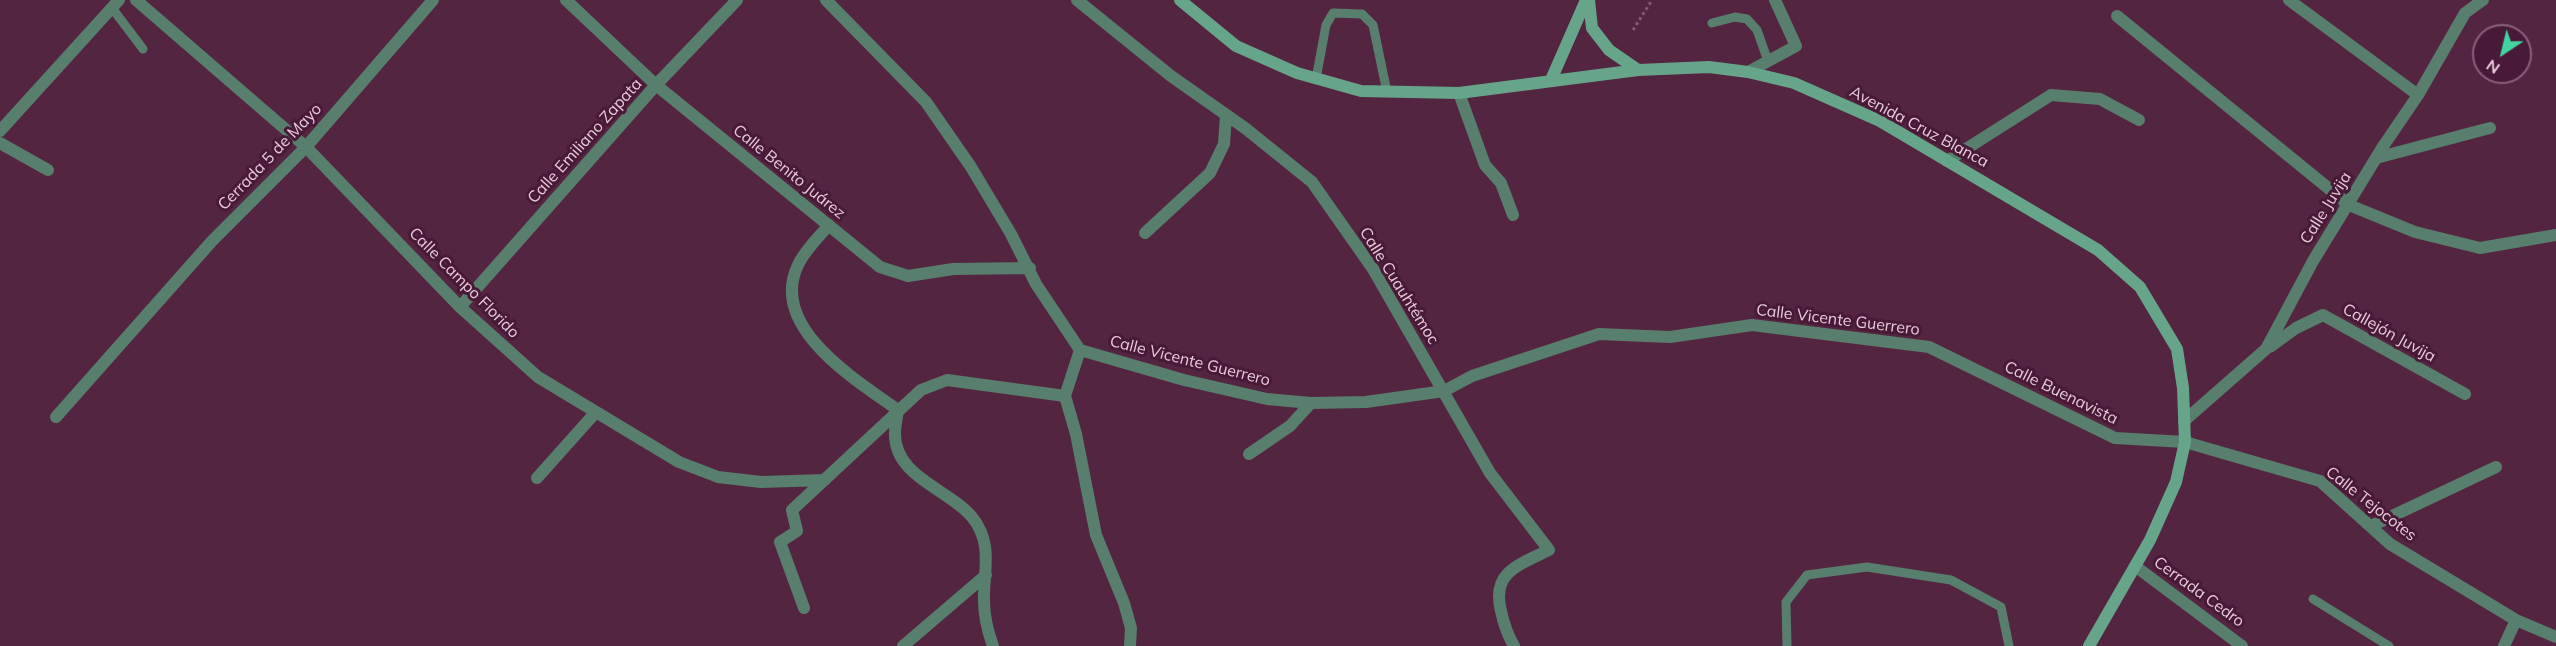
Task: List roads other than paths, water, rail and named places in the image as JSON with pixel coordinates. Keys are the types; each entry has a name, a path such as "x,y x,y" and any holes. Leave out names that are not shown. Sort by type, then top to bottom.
{"main road":[{"name":"Avenida Cruz Blanca","path":"1180,0 1236,46 1297,73 1361,92 1459,93 1638,70 1709,67 1749,72 1794,83 1880,121 2098,250 2140,287 2177,349 2183,388 2185,442 2176,482 2150,540 2089,646"},
{"path":"1588,0 1592,28 1609,50 1638,70"},
{"path":"1551,80 1588,0"}],"street":[{"name":"Calle Campo Florido","path":"136,0 306,147 460,307 538,377 679,462 718,477 761,482 825,480"},
{"name":"Cerrada 5 de Mayo","path":"56,417 212,241 306,147 433,0"},
{"name":"Calle Benito Juárez","path":"566,0 656,85 880,267 908,276 953,269 1030,268"},
{"name":"Calle Emiliano Zapata","path":"460,307 656,85 737,0"},
{"path":"826,0 926,102 971,166 1030,268 1036,284 1080,350 1065,396 1076,434 1096,535 1124,603 1131,628 1130,646"},
{"name":"Calle Cuauhtémoc","path":"1077,0 1171,76 1226,115 1312,182 1373,269 1490,472 1549,550 1513,568 1500,583 1497,595 1505,632 1514,646"},
{"path":"1749,72 1796,46 1775,0"},
{"path":"2289,0 2418,95"},
{"name":"Calle Juvija","path":"2184,421 2266,349 2313,261 2376,158 2418,95 2465,13 2483,0"},
{"path":"0,131 116,4"},
{"path":"2117,16 2349,205 2415,232 2480,248 2556,235"},
{"path":"1459,93 1485,165 1501,183 1513,215"},
{"path":"1947,161 2051,95 2100,99 2139,120"},
{"path":"1145,233 1210,173 1224,144 1226,115"},
{"path":"2376,158 2490,128"},
{"path":"0,143 48,170"},
{"path":"829,225 798,263 792,281 799,322 813,344 898,410"},
{"name":"Callejón Juvija","path":"2266,349 2296,328 2323,315 2465,394"},
{"name":"Calle Vicente Guerrero","path":"1080,350 1184,380 1268,399 1311,403 1366,402 1444,391 1472,376 1599,334 1670,337 1752,325 1929,348"},
{"name":"Calle Buenavista","path":"1929,348 2115,438 2185,442"},
{"path":"804,608 780,542 797,531 792,510 921,390 947,380 1065,396"},
{"path":"1249,454 1290,426 1311,403"},
{"path":"898,410 895,434 897,450 913,473 951,497 973,518 983,538 988,560 984,602 993,646"},
{"path":"537,478 596,412"},
{"name":"Calle Tejocotes","path":"2185,442 2320,481 2390,543 2516,620 2556,637"},
{"path":"2371,526 2496,467"},
{"name":"Cerrada Cedro","path":"2135,566 2242,646"},
{"path":"903,646 986,576"},
{"path":"2504,646 2516,620"}],"lane":[{"path":"116,4 142,50"},
{"path":"1316,79 1326,25 1333,13 1362,14 1373,25 1387,92"},
{"path":"1712,23 1735,17 1747,19 1757,30 1768,61"},
{"path":"1787,646 1785,602 1807,575 1867,567 1951,580 2001,607 2008,646"},
{"path":"2313,599 2389,646"}]}
